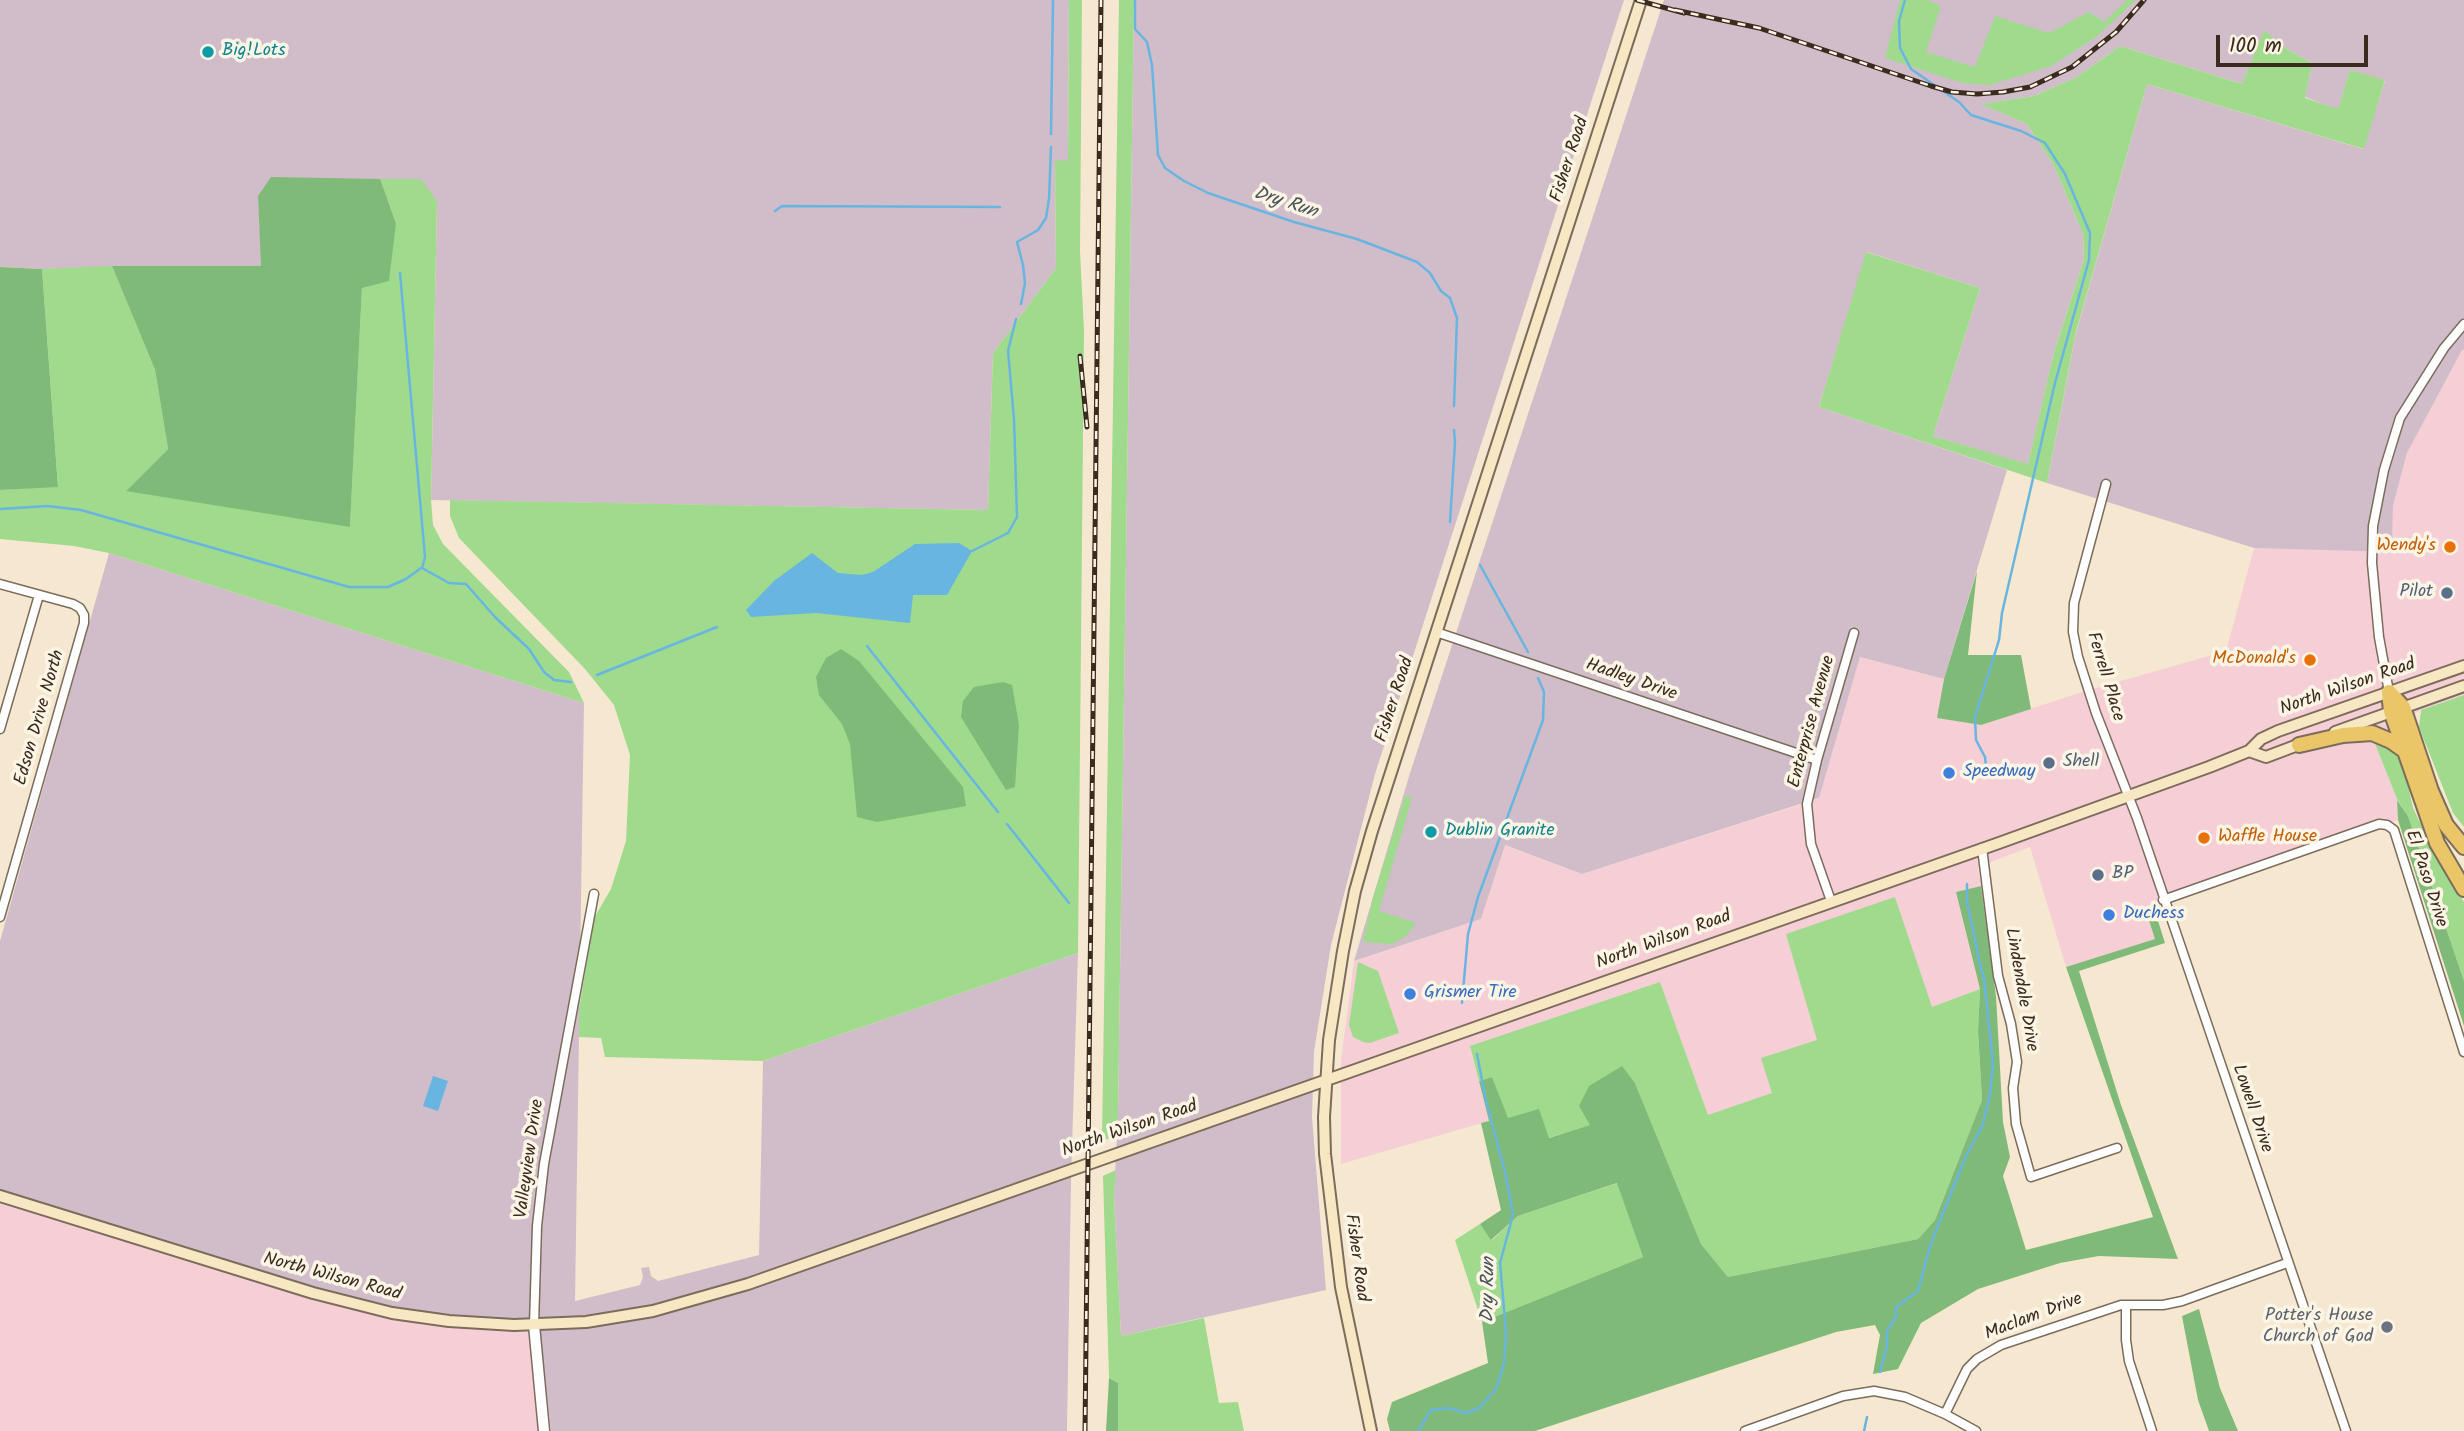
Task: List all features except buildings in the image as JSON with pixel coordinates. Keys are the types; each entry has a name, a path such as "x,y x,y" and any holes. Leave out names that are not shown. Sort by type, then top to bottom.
{"highway":[{"path":"2389,692 2438,808 2453,836 2464,847"},
{"path":"2397,709 2405,751 2437,843 2464,889"},
{"path":"2299,745 2343,735 2372,733 2405,751"}],"main road":[{"name":"Fisher Road","path":"1371,1431 1340,1287 1325,1154 1324,1117 1329,1040 1339,973 1355,891 1372,831 1641,0"},
{"name":"North Wilson Road","path":"0,1196 354,1305 449,1321 534,1325 604,1319 697,1300 1327,1081 2129,796 2249,751 2260,739 2464,666"},
{"name":"North Wilson Road","path":"2249,751 2266,757 2464,685"}],"street":[{"path":"2389,692 2379,636 2372,564 2373,526 2384,470 2400,418 2438,357 2464,324"},
{"name":"Ferrell Place","path":"2106,484 2074,603 2073,632 2095,713 2129,796"},
{"name":"Edson Drive North","path":"0,584 73,604 80,608 84,615 84,623 0,917"},
{"path":"0,729 39,595"},
{"name":"Hadley Drive","path":"1436,632 1817,760"},
{"name":"Enterprise Avenue","path":"1831,901 1809,832 1809,793 1854,633"},
{"name":"Lowell Drive","path":"2129,796 2346,1431"},
{"name":"El Paso Drive","path":"2163,900 2379,824 2387,825 2394,830 2464,1052"},
{"name":"Lindendale Drive","path":"1982,848 1998,976 2011,1024 2017,1062 2013,1087 2016,1124 2031,1177 2117,1148"},
{"name":"Valleyview Drive","path":"544,1431 534,1325 537,1226 544,1164 594,894"},
{"name":"Maclam Drive","path":"1945,1414 1967,1369 1989,1351 2094,1312 2126,1305 2163,1305 2182,1301 2287,1263"},
{"path":"2126,1305 2129,1361 2152,1431"},
{"path":"1745,1431 1843,1396 1874,1391 1905,1397 1976,1431"},
{"path":"1773,1421 1777,1431"}],"shaded area":[{"path":"0,0 1069,0 1068,161 1055,161 1056,268 993,353 988,510 431,500 437,201 258,196 262,266 42,269 0,267"},
{"path":"1134,0 1624,0 1375,774 1331,945 1314,1052 1312,1117 1326,1290 1121,1336 1114,1198 1118,1113"},
{"path":"1664,0 2464,0 2464,350 2407,453 2393,506 2392,552 2254,548 2047,483 2076,333 2147,84 2363,149 2385,81 2350,70 2338,110 2305,97 2312,63 2288,50 2264,31 2242,84 2120,46 2077,77 2034,96 1982,104 2027,124 2053,164 2083,234 2084,259 2054,352 2028,465 1933,436 1980,288 1867,252 1819,407 2007,470 1944,679 1860,657 1819,798 1582,874 1505,845 1481,919 1354,961 1410,773"},
{"path":"2462,349 2464,695 2421,710 2374,740 2397,799 2398,820 2147,911 2156,939 2066,967 2030,847 1978,867 1981,886 1956,892 1980,989 1932,1008 1895,898 1817,1040 1773,1093 1708,1116 1660,983 1470,1047 1489,1121 1341,1164 1341,1060 1354,961 1481,919 1504,845 1582,874 1818,799 1860,657 1944,679 1938,718 1981,725 2082,692 2226,651 2254,548 2392,551 2393,506 2407,453"},
{"path":"109,553 584,703 575,1301 640,1285 643,1277 641,1268 649,1267 651,1276 658,1281 759,1255 763,1061 1078,953 1067,1431 551,1431 539,1326 394,1320 255,1280 0,1199 0,941"},
{"path":"0,1199 255,1280 394,1320 539,1326 551,1431 0,1431"}],"green space":[{"path":"1069,0 1082,0 1080,251 1084,331 1078,953 763,1061 605,1057 601,1038 579,1037 579,1009 594,918 611,889 626,841 630,755 614,705 585,669 459,538 450,516 450,500 988,510 993,353 1056,268 1055,160 1068,161"},
{"path":"1119,0 1134,0 1118,1113 1117,1137 1102,1140"},
{"path":"1900,0 1927,0 1941,6 1926,52 1975,67 1995,16 2049,33 2089,12 2104,22 2127,0 2136,0 2096,37 2051,66 1990,85 1963,83 1885,58"},
{"path":"2264,30 2288,50 2312,63 2305,98 2338,109 2350,70 2385,80 2364,149 2147,84 2076,332 2047,483 1819,407 1866,252 1980,288 1933,436 2028,464 2054,352 2084,259 2083,234 2053,164 2027,124 1981,104 2034,96 2077,77 2120,46 2242,84"},
{"path":"271,177 380,179 396,223 389,281 362,288 350,527 126,491 168,449 155,370 112,266 261,266 258,196"},
{"path":"380,179 421,179 437,201 431,500 433,525 443,544 569,672 584,703 109,553 74,546 0,539 0,490 58,486 42,269 112,266 155,370 168,449 127,490 350,526 362,287 396,223"},
{"path":"0,267 42,269 58,487 0,490"},
{"path":"1977,571 1968,655 2021,655 2031,709 1981,725 1937,718 1944,679"},
{"path":"841,649 859,661 963,787 966,806 877,822 857,817 850,744 842,724 819,695 816,677 826,658"},
{"path":"1003,682 1012,685 1019,725 1015,787 1006,790 961,717 963,701 974,687"},
{"path":"2464,695 2464,827 2453,813 2419,727 2421,710"},
{"path":"2374,741 2392,750 2403,763 2413,808 2434,852 2464,902 2464,981 2408,816 2397,799"},
{"path":"1405,796 1412,798 1379,911 1416,923 1405,937 1391,944 1363,942 1373,897"},
{"path":"2397,800 2408,816 2464,981 2464,1026 2398,820"},
{"path":"1981,886 1996,996 2003,1122 2010,1157 2003,1176 2026,1250 2153,1217 2066,967 2155,939 2146,911 2154,908 2165,943 2079,971 2121,1105 2178,1259 2099,1256 2060,1263 1978,1289 1921,1323 1898,1369 1873,1374 1880,1335 1875,1325 1836,1332 1535,1431 1390,1431 1387,1419 1392,1402 1488,1363 1482,1322 1643,1257 1617,1183 1518,1216 1491,1240 1480,1224 1501,1210 1481,1123 1489,1121 1479,1081 1492,1077 1508,1118 1539,1109 1549,1138 1590,1125 1579,1106 1589,1086 1622,1066 1635,1083 1701,1244 1728,1277 1918,1239 1935,1220 1982,1100 1978,1031 1980,989 1956,892"},
{"path":"1895,897 1932,1007 1980,989 1978,1031 1982,1100 1935,1220 1918,1239 1728,1277 1701,1244 1635,1083 1622,1067 1591,1125 1548,1138 1507,1119 1492,1077 1479,1081 1470,1046 1660,982 1708,1115 1772,1093 1761,1058 1817,1040 1786,934"},
{"path":"1358,962 1378,971 1399,1033 1370,1043 1353,1037 1349,1025"},
{"path":"1116,1170 1114,1198 1121,1336 1204,1318 1219,1403 1238,1402 1244,1431 1118,1431 1118,1383 1109,1378 1103,1176"},
{"path":"1618,1183 1643,1257 1482,1322 1455,1240 1480,1224 1492,1240 1518,1216"},
{"path":"2199,1309 2220,1388 2238,1431 2209,1431 2198,1400 2182,1316"},
{"path":"1109,1378 1118,1383 1118,1431 1106,1431"}],"water":[{"path":"959,543 972,551 947,595 913,595 910,623 816,613 751,617 746,610 774,581 812,553 838,573 862,575 873,572 915,544"},
{"path":"433,1076 448,1081 438,1111 423,1106"}],"waterway":[{"path":"1051,134 1053,0"},
{"name":"Dry Run","path":"1135,0 1135,29 1147,42 1152,65 1158,155 1165,168 1208,193 1294,222 1357,239 1417,262 1430,273 1441,291 1450,298 1457,318 1454,406"},
{"path":"1905,0 1899,21 1900,48 1911,69 1959,102 1971,115 2021,131 2045,143 2065,174 2090,233 2089,260 2055,383 2002,613 1999,640 1975,717 1976,740 1985,757 1986,766"},
{"path":"1021,304 1025,283 1017,242 1038,230 1046,218 1051,147"},
{"path":"775,211 782,206 1000,207"},
{"path":"400,273 425,557 422,568 449,583 466,584 495,617 529,649 544,672 554,680 571,682"},
{"path":"972,551 1008,533 1017,517 1014,419 1008,351 1016,319"},
{"name":"Dry Run","path":"1450,522 1454,430"},
{"path":"0,509 48,506 81,510 349,587 388,587 421,568"},
{"name":"Dry Run","path":"1480,565 1528,652"},
{"path":"597,675 717,627"},
{"path":"867,646 998,812"},
{"name":"Dry Run","path":"1462,1003 1468,934 1478,897 1543,720 1544,692 1538,678"},
{"path":"1007,824 1069,903"},
{"path":"1880,1372 1887,1347 1887,1331 1896,1317 1896,1307 1918,1291 1930,1246 1965,1158 1983,1124 1990,1094 1993,1064 1984,978 1967,902 1967,884"},
{"name":"Dry Run","path":"1418,1431 1431,1410 1447,1408 1467,1413 1479,1408 1496,1389 1504,1364 1506,1332 1500,1263 1513,1215 1477,1054"},
{"path":"1864,1431 1867,1417"}],"railway":[{"path":"1085,1431 1101,0"},
{"path":"1637,0 1684,13"},
{"path":"1675,10 1759,28 1931,86 1952,92 1977,94 2030,87 2072,67 2116,32 2144,0"},
{"path":"1080,356 1087,427"}],"place":[{"name":"Big!Lots","path":"208,52"},
{"name":"Wendy's","path":"2450,547"},
{"name":"Pilot","path":"2447,593"},
{"name":"McDonald's","path":"2310,660"},
{"name":"Shell","path":"2049,763"},
{"name":"Speedway","path":"1949,773"},
{"name":"Dublin Granite","path":"1431,832"},
{"name":"Waffle House","path":"2204,838"},
{"name":"BP","path":"2098,875"},
{"name":"Duchess","path":"2109,915"},
{"name":"Grismer Tire","path":"1410,994"},
{"name":"Potter's House Church of God","path":"2387,1327"}]}
